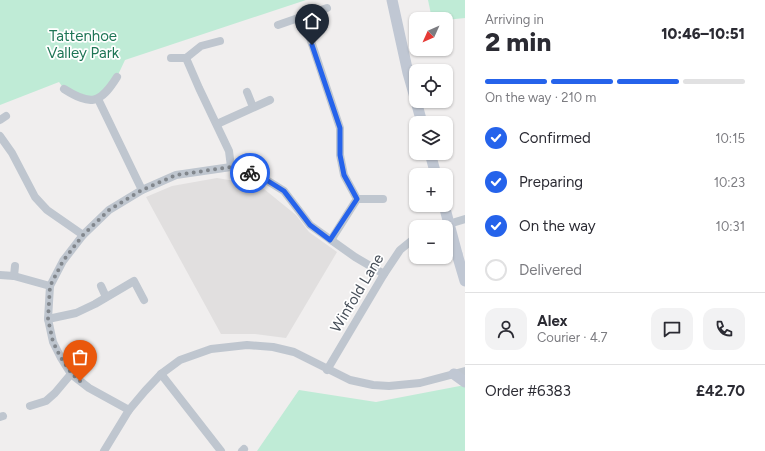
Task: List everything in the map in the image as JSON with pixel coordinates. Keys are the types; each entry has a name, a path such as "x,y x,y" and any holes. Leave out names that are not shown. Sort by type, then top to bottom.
{"street":[{"path":"392,0 409,72"},
{"path":"278,25 327,8"},
{"path":"303,17 340,128 340,155 344,175 357,199"},
{"path":"172,58 186,58 202,46 220,41"},
{"path":"186,58 229,150 231,167"},
{"path":"64,89 83,99 98,99 108,91 117,77"},
{"path":"247,92 253,107"},
{"path":"98,99 142,190"},
{"path":"217,124 270,100"},
{"path":"0,136 12,153 36,197 47,210 83,235"},
{"path":"128,410 89,388 72,374 61,358 53,342 48,319 50,286 63,261 83,235 109,210 142,190 176,175 231,167 260,176 284,191 310,225 355,257 384,274"},
{"path":"357,199 383,199"},
{"path":"330,240 357,199"},
{"path":"446,212 465,281"},
{"path":"453,223 465,219"},
{"name":"Winfold Lane","path":"327,370 384,274 400,250 409,243"},
{"path":"14,276 15,266"},
{"path":"0,275 14,276 50,286"},
{"path":"48,319 76,312 134,282 144,300"},
{"path":"101,286 106,297"},
{"path":"104,451 128,410 161,374 180,360 211,349 247,345 272,347 294,352 327,370 350,380 373,385 389,386 420,383 460,373 465,382"},
{"path":"30,406 46,401 56,393 72,374"},
{"path":"161,374 220,451"}],"shaded area":[{"path":"217,178 247,183 264,189 296,215 309,232 337,252 286,338 255,334 221,334 146,197 172,186"}],"green space":[{"name":"Tattenhoe Valley Park","path":"0,0 306,0 125,60 117,77 98,99 64,89 59,82 0,105"},
{"path":"428,0 465,0 465,18 453,19 453,12 431,12"},
{"path":"465,385 465,451 257,451 299,390 376,402"}],"way so far":[{"path":"80,381 72,374 61,358 53,342 48,319 50,286 63,261 83,235 109,210 142,190 176,175 231,167 250,173"}],"route":[{"path":"250,173 260,176 284,191 310,225 330,240 357,199 344,175 340,155 340,128 312,45"}]}
